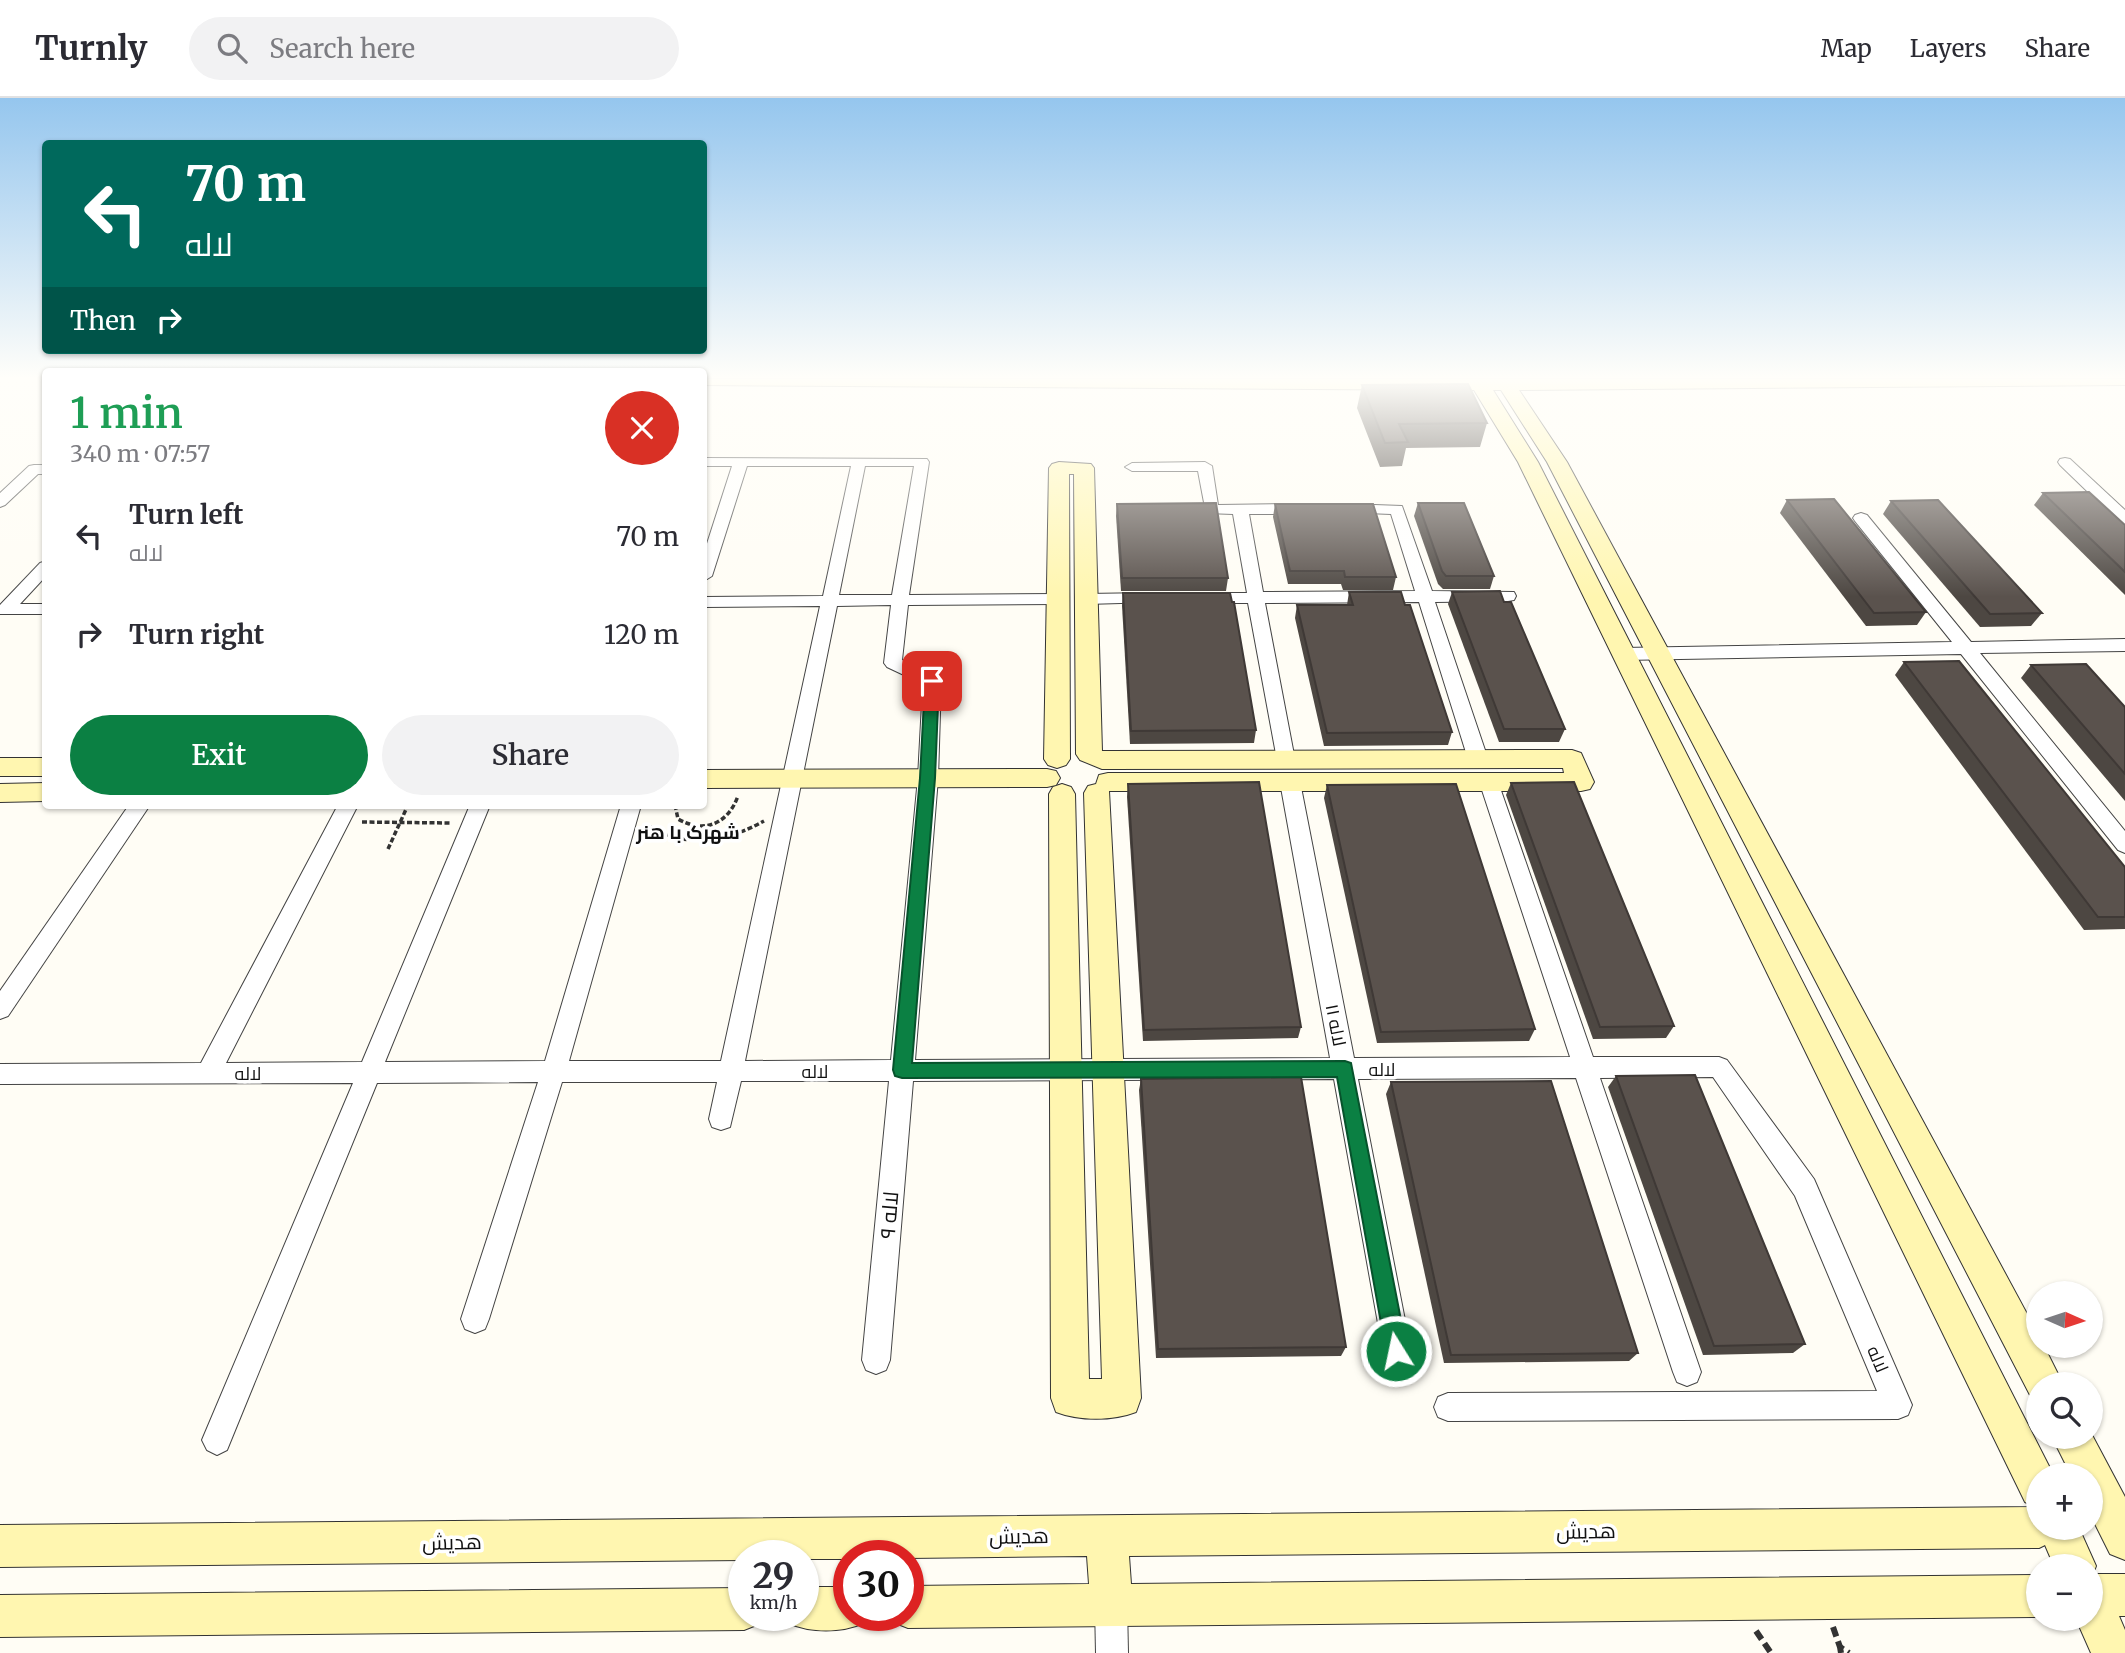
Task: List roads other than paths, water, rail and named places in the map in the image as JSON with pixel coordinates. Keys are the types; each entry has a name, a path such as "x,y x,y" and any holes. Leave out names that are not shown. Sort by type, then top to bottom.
{"street":[{"path":"1522,452 2027,1463"},
{"path":"1549,452 1557,461 2038,1372"},
{"path":"707,462 922,462 900,600"},
{"path":"707,567 741,462"},
{"path":"721,1119 859,462"},
{"path":"2064,462 2125,519"},
{"path":"1132,467 1205,466 1211,510 1397,509 1424,596 1687,1372"},
{"path":"1059,468 1084,468 1086,599 1099,772 1122,1398 1070,1398 1066,1070 1056,777 1059,468"},
{"path":"0,502 34,470 42,470"},
{"name":"لاله ۱۱","path":"1240,509 1396,1351"},
{"path":"1861,517 2125,845"},
{"path":"42,570 5,610 42,610"},
{"path":"1191,598 1508,596"},
{"path":"707,602 1164,598"},
{"name":"لاله ۹","path":"876,1360 928,778 932,681 893,663 900,600"},
{"path":"1623,654 2125,645"},
{"path":"1056,777 1070,753 1099,772 1483,770"},
{"path":"0,767 42,767"},
{"path":"707,779 743,779 791,787 928,778 1056,777 1077,797 1099,772"},
{"path":"0,793 42,792"},
{"path":"0,1009 137,809"},
{"path":"208,1073 344,813"},
{"path":"475,1319 637,813"},
{"path":"217,1440 476,814"},
{"name":"لاله","path":"0,1074 1719,1067 1805,1188 1898,1405 1448,1407"},
{"path":"2078,1449 2115,1529"},
{"name":"هدیش","path":"0,1546 2026,1527"},
{"path":"1107,1535 1112,1653"},
{"path":"2103,1595 2125,1595"},
{"path":"924,1607 2026,1596"},
{"path":"0,1616 728,1609"},
{"path":"2103,1630 2113,1653"}],"district":[{"name":"شهرک با هنر","path":"688,832"}]}
